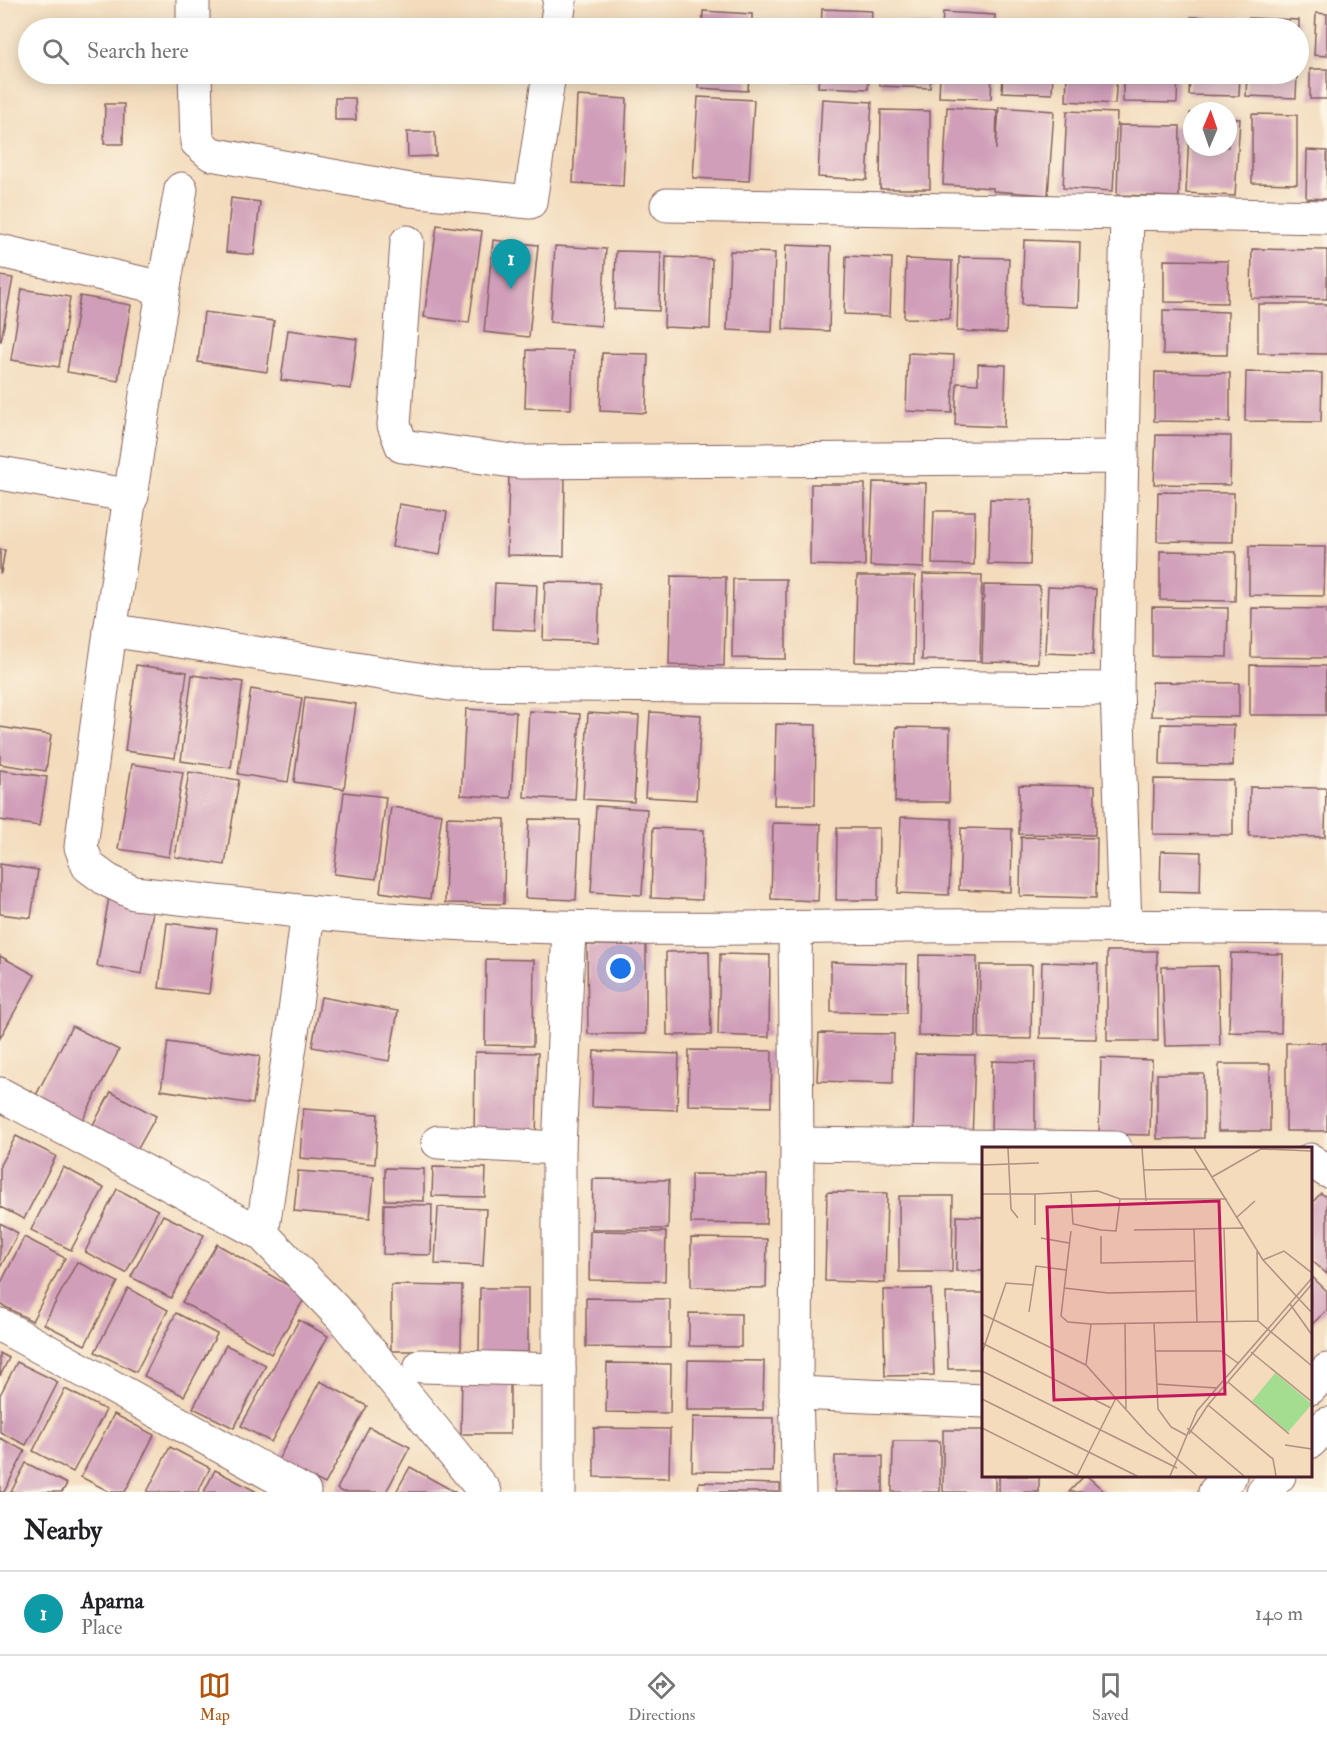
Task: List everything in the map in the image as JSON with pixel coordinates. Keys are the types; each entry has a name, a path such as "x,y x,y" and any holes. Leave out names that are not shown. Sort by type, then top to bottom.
{"street":[{"path":"193,0 193,18"},
{"path":"557,18 560,0"},
{"path":"195,84 197,142 211,154 410,190 530,202 548,84"},
{"path":"181,189 163,288 110,630 81,847 88,866 107,880 135,893 392,921 569,928 1125,926 1327,928"},
{"path":"667,205 1327,217"},
{"path":"1125,926 1117,689 1127,213"},
{"path":"407,242 394,425 402,446 520,462 1122,457"},
{"path":"0,251 163,288"},
{"path":"0,473 132,496"},
{"path":"110,630 449,684 1117,689"},
{"path":"262,1234 294,1024 308,912"},
{"path":"559,1492 559,1148 569,928"},
{"path":"795,928 796,1393 800,1492"},
{"path":"0,1094 262,1234 340,1316 484,1492"},
{"path":"438,1142 559,1148"},
{"path":"797,1144 988,1147"},
{"path":"1312,1161 1327,1171"},
{"path":"0,1325 304,1492"},
{"path":"420,1366 559,1370"},
{"path":"1312,1387 1327,1370"},
{"path":"796,1393 982,1401"},
{"path":"1312,1441 1327,1424"},
{"path":"1215,1492 1229,1477"},
{"path":"1263,1492 1278,1477"}],"building":[{"path":"822,9 872,11 872,18 822,18"},
{"path":"703,11 752,14 752,18 703,18"},
{"path":"943,12 995,15 995,18 943,18"},
{"path":"1316,13 1327,14 1327,56 1314,55"},
{"path":"1191,17 1241,18 1191,18"},
{"path":"1310,69 1327,69 1327,99 1310,99"},
{"path":"698,84 748,84 748,91 698,88"},
{"path":"818,84 868,84 868,89 818,87"},
{"path":"880,84 930,84 930,88 880,86"},
{"path":"940,84 992,84 991,99 939,97"},
{"path":"1002,84 1052,84 1052,94 1002,92"},
{"path":"1067,84 1116,84 1115,104 1066,101"},
{"path":"1123,84 1178,84 1177,103 1123,102"},
{"path":"1190,84 1240,84 1239,96 1189,95"},
{"path":"1247,84 1297,84 1296,98 1246,96"},
{"path":"577,96 627,99 623,186 573,183"},
{"path":"698,97 754,100 749,181 693,178"},
{"path":"335,98 355,98 356,120 335,120"},
{"path":"822,99 872,102 867,180 818,177"},
{"path":"105,104 124,104 123,144 104,144"},
{"path":"947,107 997,110 996,150 999,107 1054,111 1048,195 943,185"},
{"path":"881,110 930,111 930,189 880,189"},
{"path":"1067,111 1117,113 1113,191 1063,188"},
{"path":"1252,114 1297,115 1297,184 1252,183"},
{"path":"1237,119 1240,119 1235,196 1186,193 1188,156 1237,156"},
{"path":"1119,125 1180,126 1179,197 1117,195"},
{"path":"407,132 435,132 436,156 408,157"},
{"path":"1307,150 1327,151 1327,199 1306,198"},
{"path":"231,198 260,202 254,255 226,252"},
{"path":"437,225 482,231 469,323 424,317"},
{"path":"493,240 538,245 529,337 484,332"},
{"path":"1024,240 1080,242 1078,307 1022,305"},
{"path":"786,245 831,247 829,331 783,329"},
{"path":"555,246 606,249 601,326 550,322"},
{"path":"1252,249 1327,250 1327,299 1251,298"},
{"path":"616,251 661,252 659,311 614,309"},
{"path":"730,251 775,253 772,332 727,330"},
{"path":"846,256 892,258 890,316 844,314"},
{"path":"666,257 712,259 710,329 664,327"},
{"path":"959,257 1009,258 1006,333 957,331"},
{"path":"906,259 952,261 950,319 904,318"},
{"path":"1164,260 1228,261 1227,303 1164,302"},
{"path":"0,276 13,278 1,341 0,341"},
{"path":"22,289 70,297 59,367 11,360"},
{"path":"80,296 131,305 118,381 67,372"},
{"path":"1258,304 1327,304 1327,354 1258,353"},
{"path":"1163,310 1228,312 1227,355 1163,354"},
{"path":"204,312 274,321 267,372 198,362"},
{"path":"288,330 357,339 351,389 281,380"},
{"path":"527,350 573,351 571,409 525,408"},
{"path":"602,353 648,354 646,413 600,411"},
{"path":"908,353 954,355 952,413 906,411"},
{"path":"978,364 1006,365 1004,427 955,425 957,383 978,384"},
{"path":"1155,372 1230,373 1230,422 1154,421"},
{"path":"1246,372 1322,373 1321,422 1245,421"},
{"path":"1156,435 1231,436 1230,485 1154,484"},
{"path":"509,473 565,475 564,556 507,555"},
{"path":"873,482 926,483 924,568 870,566"},
{"path":"811,484 865,484 865,566 810,565"},
{"path":"1158,492 1234,493 1233,542 1157,541"},
{"path":"990,499 1032,500 1030,565 988,564"},
{"path":"399,504 447,512 440,555 392,547"},
{"path":"934,511 975,511 974,565 932,564"},
{"path":"1249,546 1325,547 1324,596 1249,595"},
{"path":"0,550 5,550 1,573 0,573"},
{"path":"1160,551 1236,552 1235,601 1160,600"},
{"path":"923,574 982,575 980,661 922,660"},
{"path":"671,576 726,577 724,666 669,665"},
{"path":"857,576 915,576 914,664 855,662"},
{"path":"733,579 786,579 786,659 732,658"},
{"path":"545,582 600,583 598,642 543,640"},
{"path":"495,583 537,585 535,631 493,629"},
{"path":"984,585 1040,586 1038,663 982,662"},
{"path":"1048,587 1096,589 1093,655 1045,653"},
{"path":"1152,607 1228,608 1227,657 1152,656"},
{"path":"1252,608 1327,609 1327,658 1251,657"},
{"path":"136,665 187,672 175,758 125,751"},
{"path":"1250,665 1326,666 1326,715 1250,715"},
{"path":"192,675 243,682 231,768 181,761"},
{"path":"1152,682 1239,683 1239,717 1151,716"},
{"path":"251,689 302,698 288,782 238,774"},
{"path":"305,697 356,704 344,789 294,782"},
{"path":"466,709 516,712 511,798 461,795"},
{"path":"529,711 580,714 575,800 524,797"},
{"path":"650,712 701,715 696,800 645,797"},
{"path":"588,713 639,716 634,802 583,799"},
{"path":"776,724 816,725 815,805 774,805"},
{"path":"1161,724 1234,725 1233,766 1160,765"},
{"path":"0,727 51,735 46,771 0,764"},
{"path":"896,727 950,728 949,802 895,802"},
{"path":"132,764 183,772 169,857 118,849"},
{"path":"0,770 47,777 39,826 0,820"},
{"path":"189,772 239,780 225,865 175,857"},
{"path":"1154,779 1233,780 1233,835 1153,834"},
{"path":"1019,785 1095,786 1095,835 1019,834"},
{"path":"1250,787 1326,788 1325,837 1249,836"},
{"path":"344,792 386,797 376,879 334,874"},
{"path":"596,806 647,809 642,895 591,892"},
{"path":"391,807 442,814 430,899 380,892"},
{"path":"447,817 505,819 504,904 445,903"},
{"path":"901,817 952,819 949,895 898,893"},
{"path":"529,819 580,820 576,900 525,898"},
{"path":"773,823 821,824 818,901 771,899"},
{"path":"653,828 704,830 702,900 651,898"},
{"path":"837,828 879,828 878,900 836,900"},
{"path":"961,828 1012,829 1011,892 959,890"},
{"path":"1021,837 1097,838 1096,898 1020,896"},
{"path":"1161,851 1201,852 1200,892 1160,891"},
{"path":"0,864 38,870 31,918 0,914"},
{"path":"109,897 154,905 142,974 97,966"},
{"path":"167,923 217,929 209,994 159,988"},
{"path":"587,945 646,945 646,1034 588,1034"},
{"path":"709,951 711,1035 667,1035 666,952"},
{"path":"1107,951 1157,951 1158,1041 1107,1041"},
{"path":"1231,953 1283,954 1281,1033 1229,1032"},
{"path":"720,954 770,955 769,1037 718,1035"},
{"path":"919,955 977,956 976,1037 918,1036"},
{"path":"0,956 35,975 0,1038"},
{"path":"486,959 534,960 533,1046 485,1045"},
{"path":"831,962 907,964 906,1013 831,1012"},
{"path":"1042,962 1098,964 1096,1039 1040,1038"},
{"path":"980,965 1032,965 1031,1039 979,1038"},
{"path":"1218,966 1220,1045 1165,1046 1162,967"},
{"path":"321,997 398,1011 389,1061 312,1047"},
{"path":"72,1026 119,1050 81,1123 34,1099"},
{"path":"819,1033 894,1034 893,1083 817,1081"},
{"path":"168,1042 260,1056 253,1104 161,1090"},
{"path":"1286,1043 1327,1043 1327,1131 1286,1131"},
{"path":"689,1050 772,1051 771,1107 688,1105"},
{"path":"594,1051 679,1054 677,1110 592,1107"},
{"path":"475,1052 538,1053 536,1139 474,1138"},
{"path":"915,1054 975,1055 972,1140 913,1139"},
{"path":"1101,1058 1152,1060 1150,1135 1099,1134"},
{"path":"992,1061 1035,1062 1035,1138 991,1139"},
{"path":"1219,1064 1270,1064 1270,1131 1218,1131"},
{"path":"1157,1074 1204,1074 1204,1138 1157,1139"},
{"path":"111,1092 156,1116 135,1154 90,1130"},
{"path":"303,1109 378,1114 375,1164 300,1158"},
{"path":"16,1136 56,1156 24,1219 0,1207 0,1165"},
{"path":"63,1167 104,1188 71,1250 31,1230"},
{"path":"433,1167 486,1168 485,1197 432,1196"},
{"path":"385,1168 424,1169 424,1201 385,1200"},
{"path":"298,1171 374,1177 370,1218 294,1211"},
{"path":"691,1174 767,1175 766,1224 691,1223"},
{"path":"593,1179 669,1180 668,1229 592,1229"},
{"path":"117,1189 158,1210 126,1273 85,1252"},
{"path":"827,1192 887,1193 885,1283 825,1281"},
{"path":"1321,1193 1327,1198 1327,1274 1312,1261 1312,1203"},
{"path":"899,1196 953,1196 952,1272 899,1272"},
{"path":"384,1204 432,1205 431,1255 383,1254"},
{"path":"438,1207 486,1209 483,1266 435,1264"},
{"path":"163,1215 204,1235 171,1298 131,1277"},
{"path":"957,1216 982,1217 982,1271 956,1271"},
{"path":"0,1223 18,1233 0,1268"},
{"path":"590,1231 666,1232 665,1281 589,1280"},
{"path":"24,1237 65,1258 32,1321 0,1304 0,1285"},
{"path":"691,1238 767,1239 766,1288 691,1287"},
{"path":"217,1244 306,1296 271,1354 182,1302"},
{"path":"77,1262 118,1282 85,1345 44,1324"},
{"path":"1312,1277 1327,1291 1327,1310 1312,1324"},
{"path":"391,1285 462,1286 461,1351 391,1351"},
{"path":"128,1288 168,1310 136,1372 95,1352"},
{"path":"480,1288 528,1288 528,1352 479,1352"},
{"path":"931,1289 934,1375 885,1376 883,1290"},
{"path":"946,1293 982,1293 982,1369 948,1369"},
{"path":"586,1298 670,1299 670,1348 586,1347"},
{"path":"176,1313 217,1334 184,1396 144,1376"},
{"path":"689,1313 741,1314 741,1347 689,1346"},
{"path":"299,1320 328,1336 271,1442 241,1426"},
{"path":"226,1345 266,1365 234,1428 193,1408"},
{"path":"0,1353 9,1358 0,1376"},
{"path":"688,1360 764,1361 763,1410 687,1410"},
{"path":"17,1362 58,1382 26,1445 0,1432 0,1395"},
{"path":"607,1363 671,1364 670,1413 606,1412"},
{"path":"462,1370 510,1371 510,1434 461,1434"},
{"path":"320,1381 367,1406 325,1484 278,1460"},
{"path":"65,1389 106,1410 73,1472 33,1451"},
{"path":"114,1414 154,1435 125,1492 110,1492 81,1477"},
{"path":"693,1417 774,1418 773,1472 692,1471"},
{"path":"369,1427 410,1447 386,1492 342,1492 337,1489"},
{"path":"594,1428 670,1429 669,1478 594,1477"},
{"path":"943,1430 982,1430 982,1477 995,1477 995,1492 943,1492"},
{"path":"0,1438 25,1451 4,1492 0,1492"},
{"path":"893,1441 940,1441 940,1492 892,1492"},
{"path":"170,1447 210,1468 198,1492 147,1492"},
{"path":"835,1456 883,1456 883,1492 835,1492"},
{"path":"26,1463 67,1484 62,1492 11,1492"},
{"path":"410,1467 455,1492 396,1492"},
{"path":"215,1470 257,1492 204,1492"},
{"path":"999,1477 1039,1477 1039,1492 999,1492"},
{"path":"1083,1477 1088,1477 1105,1492 1069,1492"},
{"path":"699,1482 780,1484 780,1492 698,1492"}],"place":[{"name":"Aparna","path":"511,289"}]}
